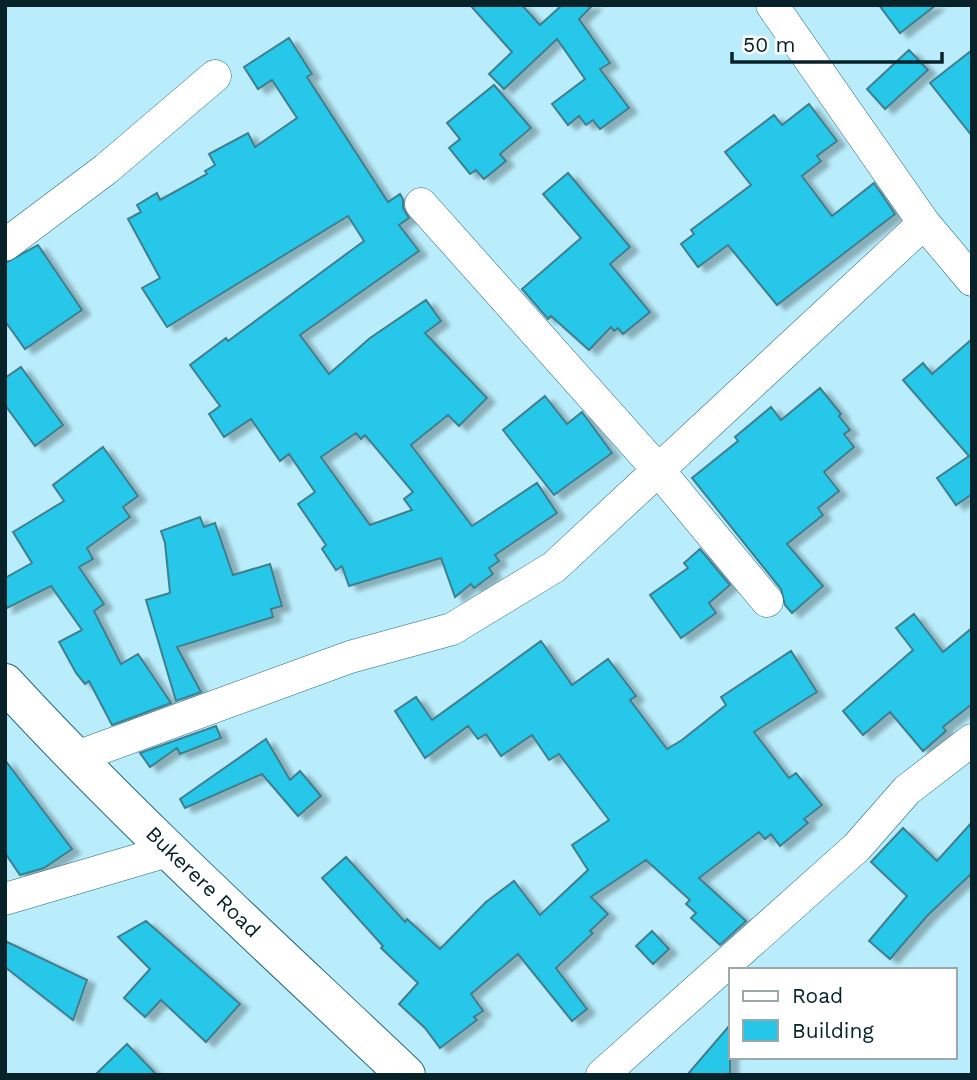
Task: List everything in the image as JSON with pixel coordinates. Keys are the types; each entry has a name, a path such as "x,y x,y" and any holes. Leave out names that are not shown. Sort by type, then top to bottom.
{"main road":[{"name":"Bukerere Road","path":"5,683 74,758 168,851 406,1075"}],"street":[{"path":"772,5 924,223 972,280"},
{"path":"5,245 106,169 215,76"},
{"path":"421,204 660,472 767,601"},
{"path":"74,758 350,657 452,629 554,567 660,472 846,293 924,223"},
{"path":"602,1075 857,847 907,790 972,740"},
{"path":"5,899 168,851"}],"building":[{"path":"470,5 522,5 540,25 562,5 593,5 579,19 610,63 600,69 629,108 600,129 593,120 586,125 579,116 568,125 552,104 585,79 557,39 504,89 489,74 512,52"},
{"path":"879,5 936,5 900,33"},
{"path":"289,38 312,74 307,77 388,202 400,194 403,208 409,218 399,225 419,251 300,335 329,374 370,338 426,300 441,321 425,333 487,398 459,426 448,415 411,445 472,526 537,483 557,513 495,555 499,561 489,568 493,574 474,588 471,584 455,597 441,558 349,586 342,566 336,570 322,549 326,545 298,504 315,492 289,454 280,461 251,419 224,437 209,414 220,406 190,365 226,338 228,341 364,241 348,216 167,327 142,288 160,278 128,219 141,212 137,205 157,193 160,200 207,174 205,171 215,165 209,154 248,133 255,147 297,118 272,80 258,89 244,67","holes":["356,433 361,439 365,435 413,492 404,499 412,510 370,525 321,457"]},
{"path":"909,50 928,70 885,109 867,89"},
{"path":"972,50 972,136 930,83"},
{"path":"494,85 531,128 500,154 506,161 484,179 476,170 470,174 449,148 460,139 447,123"},
{"path":"809,104 837,141 817,156 821,161 802,176 832,216 874,183 895,214 777,305 728,245 698,267 681,244 694,234 691,230 751,185 725,152 774,115 782,125"},
{"path":"568,173 630,247 610,264 650,312 623,334 618,328 614,331 611,327 589,350 551,316 548,319 522,289 581,238 543,194"},
{"path":"38,245 82,310 25,349 5,321 5,263"},
{"path":"972,339 972,494 956,505 937,478 969,456 903,380 923,363 932,374"},
{"path":"21,367 63,425 35,446 5,405 5,378"},
{"path":"820,388 841,414 839,416 850,430 844,434 854,447 824,472 839,491 818,508 823,515 787,544 823,586 792,613 785,605 781,589 692,478 738,441 735,437 771,407 781,420"},
{"path":"545,396 567,424 582,412 612,453 554,495 503,430"},
{"path":"103,447 138,496 123,507 130,517 87,548 93,559 79,567 104,604 94,611 121,664 138,654 171,703 112,725 89,681 85,684 76,673 59,642 82,630 51,586 5,609 5,578 32,563 13,532 64,501 53,485"},
{"path":"200,517 204,527 215,523 233,575 270,564 282,606 271,609 273,617 177,647 201,692 176,701 146,600 170,593 165,543 161,531"},
{"path":"700,549 730,585 709,603 716,613 681,638 650,595 688,568 684,563"},
{"path":"914,614 943,652 972,628 972,704 943,727 946,731 923,751 890,712 863,735 843,711 913,650 896,628"},
{"path":"541,641 572,685 608,659 636,696 630,700 667,749 726,705 721,697 791,651 817,692 754,732 789,778 796,773 822,805 804,819 808,823 780,846 771,834 765,839 759,832 699,878 746,921 720,945 691,918 696,913 686,904 690,900 646,860 591,897 608,914 590,931 593,933 556,968 587,1009 572,1021 518,954 471,994 483,1011 474,1017 477,1020 440,1048 425,1028 399,1004 418,983 381,948 383,946 322,878 346,857 405,922 407,919 440,949 486,902 514,881 540,915 588,870 572,845 609,820 559,754 549,760 532,735 501,756 486,734 478,739 468,726 425,758 395,711 416,697 432,720"},
{"path":"216,726 221,738 180,754 177,748 150,767 140,753"},
{"path":"266,739 290,780 300,771 321,796 298,816 262,774 185,808 180,799"},
{"path":"5,760 72,849 44,868 20,875 5,853"},
{"path":"972,822 972,873 927,916 890,959 869,941 907,896 871,862 903,828 937,861"},
{"path":"146,921 240,1004 206,1042 161,1000 145,1017 124,998 150,969 118,937"},
{"path":"652,931 669,949 653,964 636,946"},
{"path":"5,941 87,980 73,1020 5,967"},
{"path":"729,1026 730,1075 687,1075"},
{"path":"127,1044 157,1075 95,1075"}]}
